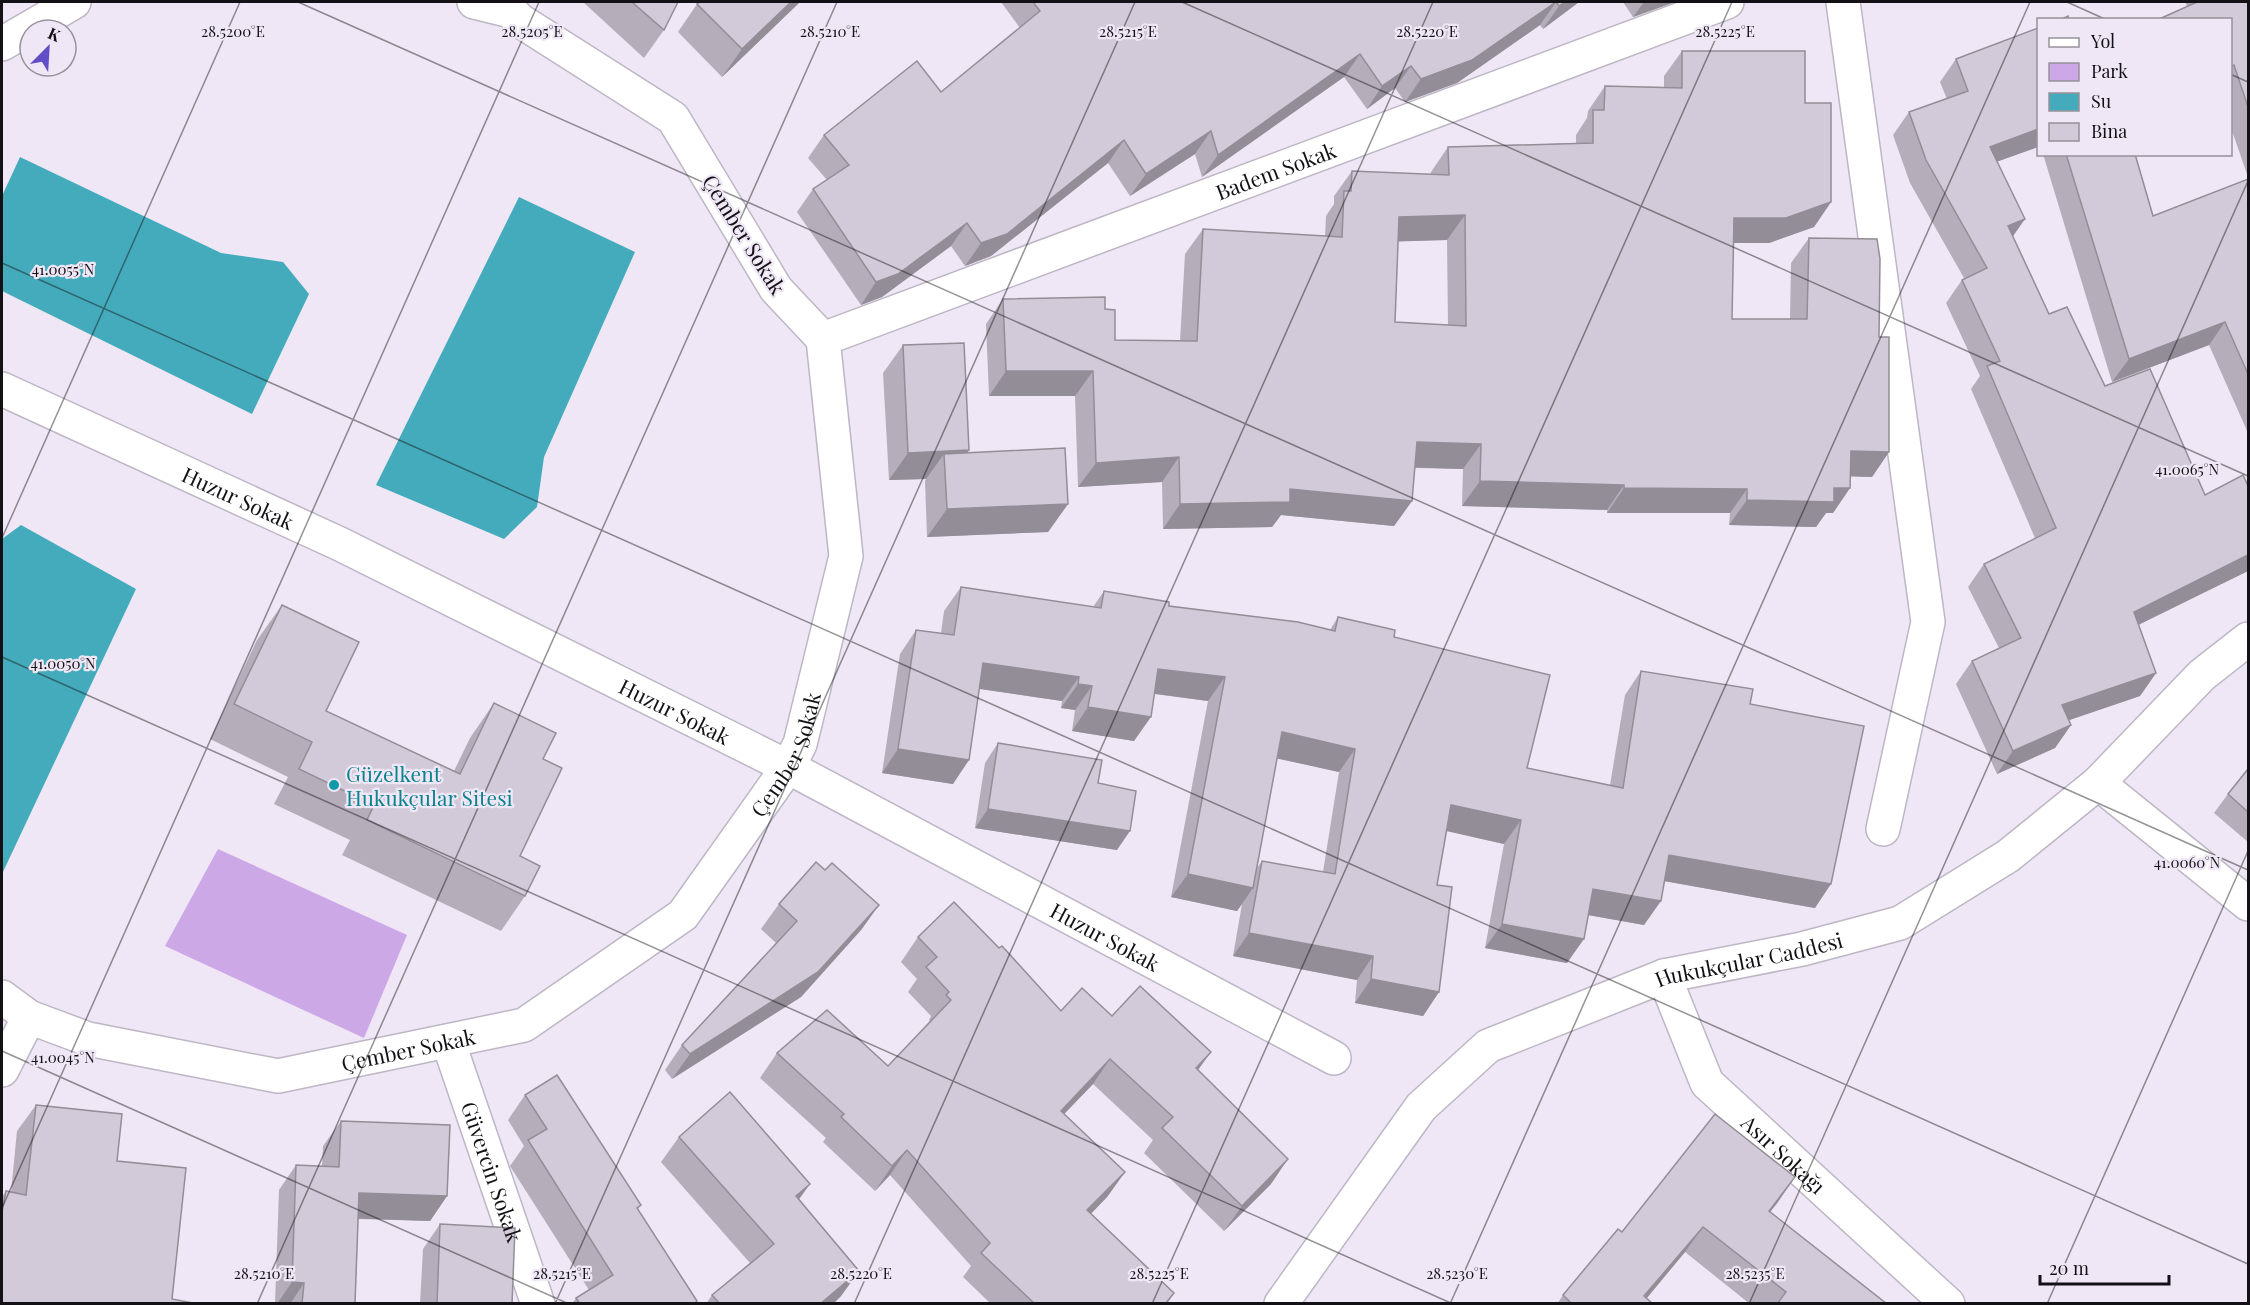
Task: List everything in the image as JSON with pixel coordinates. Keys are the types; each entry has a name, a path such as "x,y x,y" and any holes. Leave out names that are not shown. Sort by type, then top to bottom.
{"street":[{"path":"2,44 75,2"},
{"name":"Çember Sokak","path":"2,997 29,1017 88,1039 278,1076 524,1025 683,915 788,767 800,744 846,556 823,339 776,289 673,118 524,11 511,11 474,2"},
{"name":"Badem Sokak","path":"823,339 1727,2"},
{"path":"1844,2 1928,622 1883,829"},
{"name":"Huzur Sokak","path":"2,389 340,544 788,767 1334,1058"},
{"name":"Hukukçular Caddesi","path":"1281,1304 1421,1107 1488,1046 1664,976 1802,949 1899,923 2008,856 2098,783 2202,675 2248,639"},
{"path":"2098,783 2248,904"},
{"name":"Asır Sokağı","path":"1664,976 1707,1083 1948,1304"},
{"path":"2,1070 29,1017"},
{"name":"Güvercin Sokak","path":"448,1041 538,1304"}],"green space":[{"path":"218,849 407,935 364,1038 165,946"}],"water":[{"path":"20,157 221,253 283,262 309,294 252,414 2,291 2,196"},
{"path":"519,197 635,252 544,457 537,507 504,539 376,485"},
{"path":"21,525 136,589 2,874 2,539"}],"building":[{"path":"632,2 678,2 664,30"},
{"path":"700,2 791,2 742,49 697,4"},
{"path":"1033,2 1556,2 1472,60 1421,79 1411,66 1382,86 1360,54 1218,155 1211,131 1146,174 1124,140 1007,234 981,243 967,223 898,274 876,282 813,189 849,165 824,135 917,61 941,92 1040,11"},
{"path":"2197,2 2248,2 2248,107 2234,65 2232,66 2232,18 2161,18"},
{"path":"2037,28 2037,129 1990,147 2025,219 2008,226 2049,314 2067,307 2105,386 2150,369 2205,495 2243,475 2248,486 2248,555 2134,612 2156,673 2062,705 2071,725 2013,751 1972,661 2021,638 1984,564 2056,528 1987,366 2000,361 1962,280 1987,268 1926,160 1909,112 1968,91 1956,59"},
{"path":"1682,51 1805,51 1805,103 1831,103 1831,202 1786,218 1734,218 1732,319 1807,319 1809,238 1877,239 1880,259 1879,337 1889,337 1889,452 1851,451 1850,488 1834,488 1834,502 1747,500 1747,489 1624,488 1624,485 1480,481 1481,444 1417,442 1412,501 1290,489 1290,502 1180,504 1179,457 1096,463 1093,371 1006,371 1003,299 1105,297 1105,309 1115,310 1115,340 1197,341 1203,229 1342,237 1344,191 1351,191 1352,171 1449,175 1448,147 1593,143 1593,110 1604,110 1605,86 1682,88","holes":["1465,215 1466,326 1395,322 1399,217"]},
{"path":"2067,156 2136,156 2153,216 2248,179 2248,374 2225,322 2129,359"},
{"path":"964,343 969,450 908,453 903,345"},
{"path":"1065,448 1068,504 947,509 944,454"},
{"path":"961,587 1101,608 1104,591 1169,602 1169,606 1298,622 1335,631 1338,617 1395,630 1394,637 1550,675 1527,768 1623,788 1641,671 1753,689 1750,704 1864,726 1831,884 1669,855 1661,901 1593,889 1584,939 1502,924 1521,820 1451,805 1437,885 1452,887 1439,992 1371,979 1373,956 1249,933 1262,861 1335,874 1355,749 1282,732 1253,888 1188,874 1225,677 1158,669 1151,717 1088,707 1092,686 1078,684 1079,677 983,663 969,760 898,749 916,630 954,635"},
{"path":"282,605 359,642 326,711 460,774 494,703 556,733 543,759 562,768 520,856 540,866 525,896 367,820 374,805 299,769 312,742 234,704"},
{"path":"998,743 1102,760 1098,783 1136,791 1130,831 988,809"},
{"path":"2248,769 2248,812 2228,794"},
{"path":"816,862 825,870 832,863 879,905 818,972 690,1054 682,1045 797,921 779,904"},
{"path":"954,902 999,948 1002,946 1061,1011 1082,988 1112,1016 1140,986 1211,1052 1196,1068 1288,1159 1242,1206 1162,1128 1173,1117 1110,1059 1061,1111 1125,1172 1087,1210 1174,1293 1165,1304 1035,1304 981,1253 990,1243 907,1150 892,1166 841,1117 844,1114 777,1053 827,1010 888,1066 951,1000 946,995 949,992 926,967 937,957 918,937"},
{"path":"557,1075 641,1205 637,1208 697,1301 694,1304 580,1304 576,1298 613,1275 528,1140 547,1129 525,1095"},
{"path":"730,1092 810,1184 796,1196 859,1271 820,1304 720,1304 712,1295 774,1244 679,1137"},
{"path":"36,1105 122,1114 117,1161 186,1168 172,1299 198,1304 2,1304 2,1212 6,1191 26,1195"},
{"path":"1715,1114 1795,1177 1769,1211 1887,1304 1777,1304 1786,1292 1703,1227 1644,1296 1653,1304 1572,1304 1563,1295 1618,1229 1622,1232"},
{"path":"341,1121 450,1125 447,1196 359,1193 355,1304 302,1304 304,1283 292,1282 296,1165 339,1167"},
{"path":"440,1224 515,1228 512,1304 437,1304"}],"place":[{"name":"Güzelkent Hukukçular Sitesi","path":"334,785"}]}
